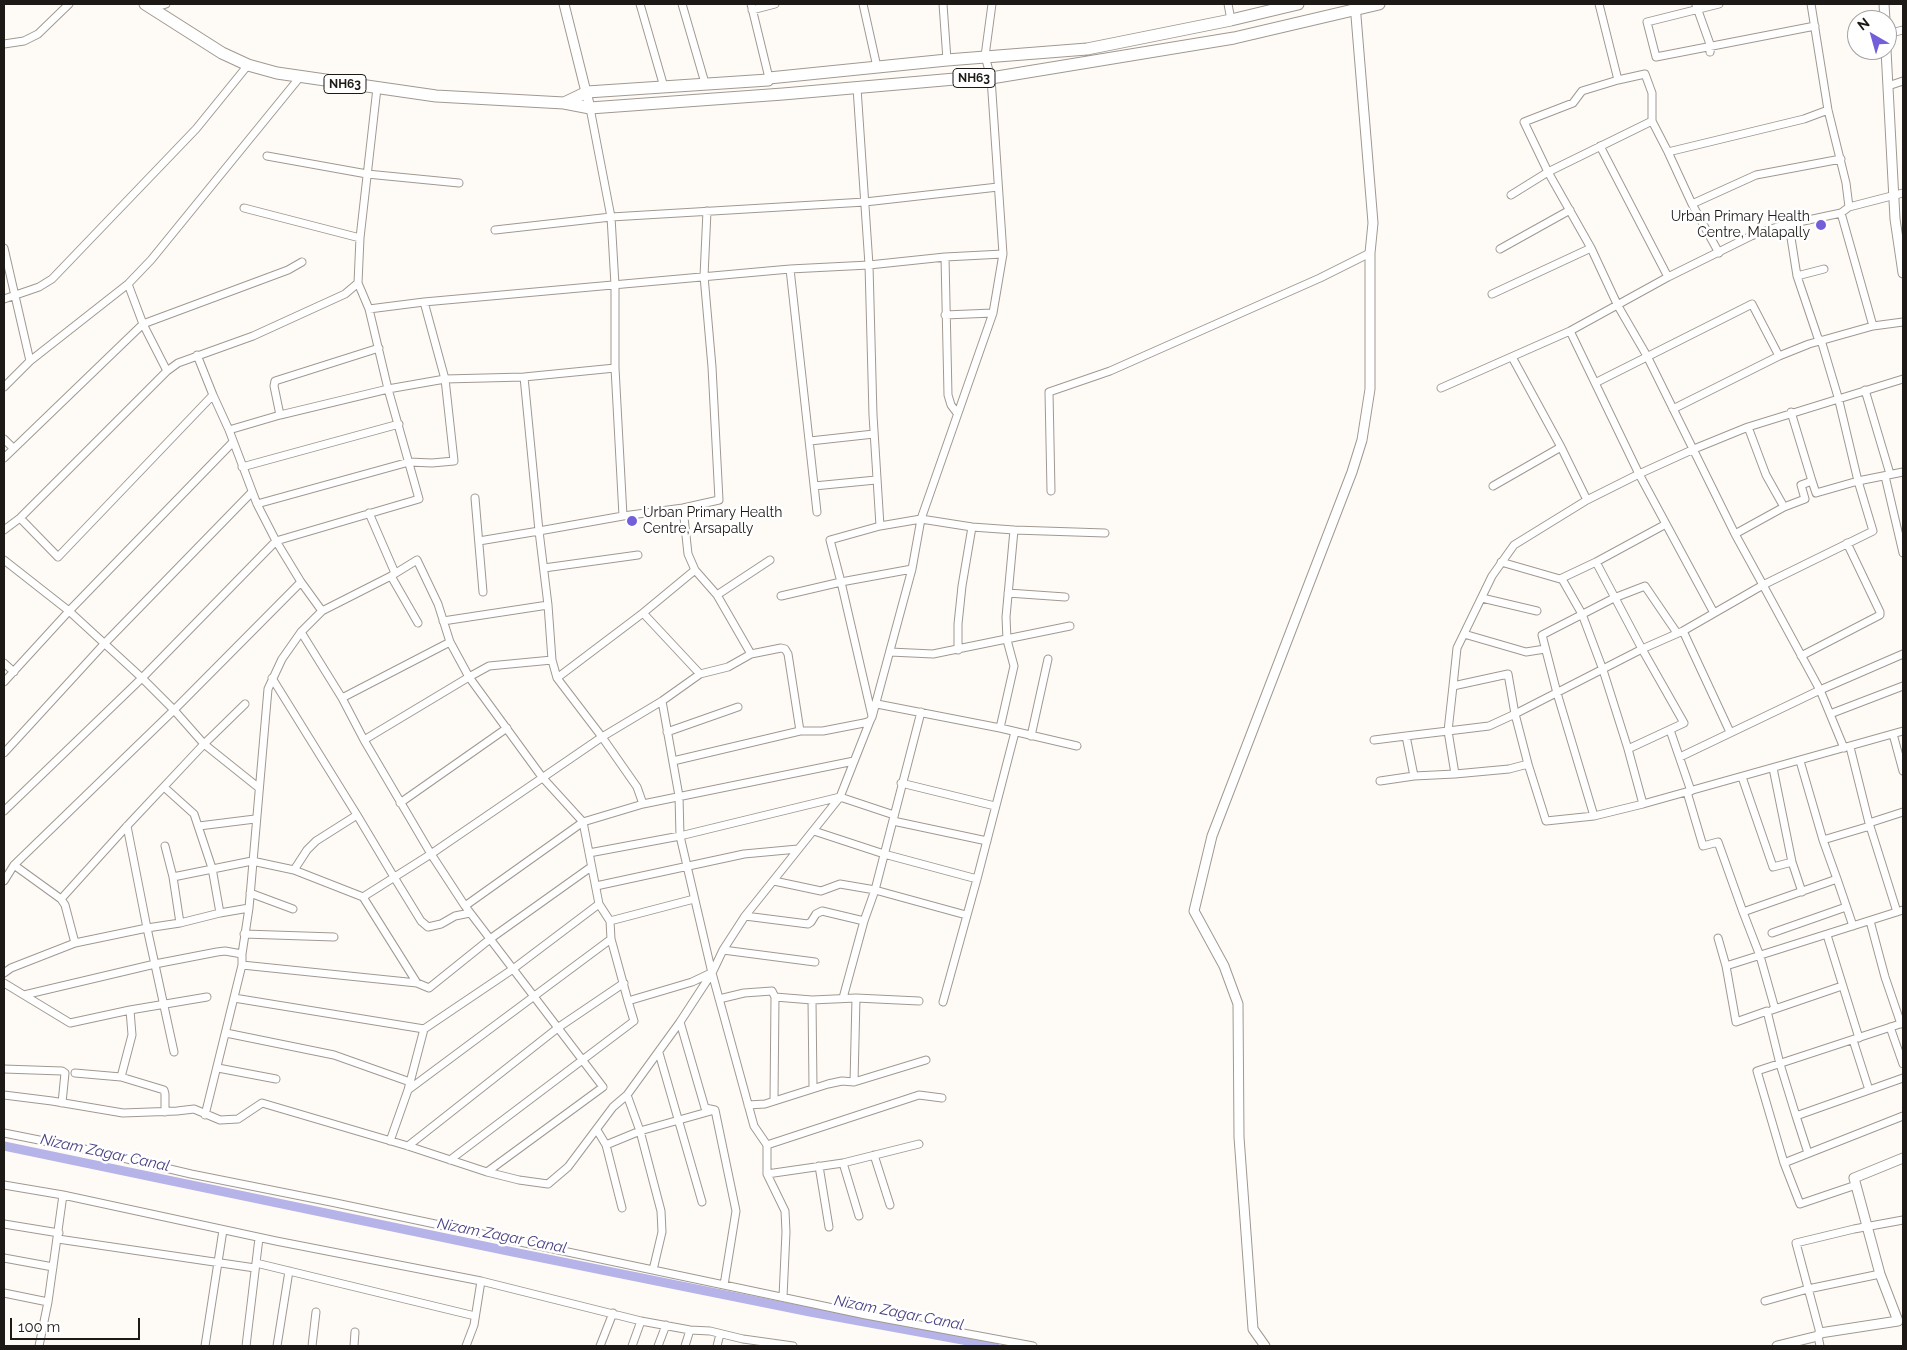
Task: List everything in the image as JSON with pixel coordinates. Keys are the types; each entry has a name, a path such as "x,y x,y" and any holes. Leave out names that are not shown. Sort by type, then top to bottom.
{"highway":[{"name":"NH63","path":"564,103 588,92 768,80 770,78 985,56 1087,49 1231,20 1275,7 1298,4"},
{"name":"NH63","path":"151,5 222,52 248,65 300,78 436,96 564,103 590,108 955,79 991,78 1234,38 1355,7 1379,4"}],"street":[{"path":"4,44 24,41 38,34 69,4"},
{"path":"151,5 166,4"},
{"path":"564,4 588,92 611,217 615,285 615,368 623,516"},
{"path":"640,4 664,87"},
{"path":"682,4 705,83"},
{"path":"770,78 751,7 775,4"},
{"path":"863,4 877,67"},
{"path":"943,4 947,60"},
{"path":"4,1095 123,1113 194,1109 220,1120 238,1118 262,1103 408,1146 487,1172 519,1180 548,1184 568,1167 613,1107 627,1095 680,1022 712,973 723,950 745,916 840,797 872,719 912,568 921,519 993,312 1003,254 991,78 985,56 992,4"},
{"path":"1228,4 1231,20"},
{"path":"1599,4 1618,80"},
{"path":"1719,4 1696,6 1647,22 1656,57 1710,50 1816,26"},
{"path":"1811,4 1828,110 1846,183 1848,207"},
{"path":"1696,6 1710,50"},
{"path":"1265,1346 1253,1329 1239,1137 1238,1004 1224,966 1194,912 1212,836 1352,472 1362,440 1370,389 1370,253 1373,223 1355,7"},
{"path":"1887,60 1899,195 1895,219 1901,242 1903,273"},
{"path":"4,299 43,286 52,279 196,129 248,65"},
{"path":"1719,253 1692,204 1652,121 1652,93 1645,74 1582,91 1573,103 1524,122 1548,172 1591,248 1618,306 1647,356 1735,534 1820,690 1847,748 1870,825 1900,911 1726,966"},
{"path":"4,387 30,361 128,284 151,260 300,78"},
{"path":"1888,86 1903,82"},
{"path":"4,811 142,678 276,541 419,499 388,389 369,309 358,283 360,238 377,88"},
{"path":"857,88 869,265 874,434 880,526"},
{"path":"1668,152 1804,119 1828,110"},
{"path":"1511,195 1548,172 1652,121"},
{"path":"1600,146 1668,276"},
{"path":"267,156 367,174 459,183"},
{"path":"1692,204 1756,175 1841,159"},
{"path":"495,230 611,217 865,202 998,187"},
{"path":"1441,388 1570,331 1618,306 1668,276 1751,236 1780,226 1841,213 1848,207 1899,195"},
{"path":"244,208 360,238"},
{"path":"1500,249 1570,210"},
{"path":"479,541 623,516 683,508 719,500 712,367 704,276 707,211"},
{"path":"1841,213 1873,326"},
{"path":"1374,740 1489,726 1642,649 1680,632 1763,585 1873,530 1858,481 1838,397 1797,276 1789,225"},
{"path":"4,248 30,361"},
{"path":"1492,294 1591,248"},
{"path":"1051,492 1049,392 1110,371 1320,278 1370,253"},
{"path":"369,309 424,302 704,276 1003,254"},
{"path":"945,257 948,399 957,413"},
{"path":"4,458 143,324 288,270 302,262"},
{"path":"790,269 817,512"},
{"path":"1797,276 1824,269"},
{"path":"4,530 20,518 167,371 178,363 253,336 345,294 358,283"},
{"path":"128,284 143,324 167,371"},
{"path":"257,504 410,462 432,463 454,460 445,380 424,302"},
{"path":"1595,383 1752,304 1778,356"},
{"path":"945,315 993,312"},
{"path":"1673,409 1778,356 1820,341 1873,326 1903,322"},
{"path":"1570,331 1639,474 1714,612"},
{"path":"280,415 274,386 276,382 379,348"},
{"path":"197,355 229,430 257,504 276,541 301,582 322,611"},
{"path":"1512,356 1587,500"},
{"path":"229,430 280,415 388,389 445,380 524,376 615,368"},
{"path":"524,376 552,660 557,678 637,787 643,804"},
{"path":"1455,774 1448,731 1457,648 1492,576 1514,545 1587,500 1694,449 1748,427 1792,412 1903,379"},
{"path":"1865,390 1887,475 1903,553"},
{"path":"20,518 58,557 213,395"},
{"path":"1792,412 1816,494 1858,481 1903,472"},
{"path":"242,467 398,424"},
{"path":"1748,427 1766,475 1784,507"},
{"path":"810,441 874,434"},
{"path":"4,439 13,448"},
{"path":"4,682 69,611 233,442"},
{"path":"1493,486 1561,447"},
{"path":"814,486 876,480"},
{"path":"1735,534 1784,507 1805,499 1801,484 1812,481"},
{"path":"4,753 104,644 252,492"},
{"path":"475,498 483,592"},
{"path":"683,508 688,554 694,570 717,595 752,654"},
{"path":"370,513 393,574 418,623"},
{"path":"872,719 830,540 880,526 921,519 972,527 1105,533"},
{"path":"1501,562 1562,579 1666,524"},
{"path":"958,650 958,624 962,586 972,527"},
{"path":"1000,728 1014,666 1007,640 1006,617 1014,530"},
{"path":"1801,656 1880,615 1847,543"},
{"path":"544,568 638,555"},
{"path":"4,560 69,611 142,678 204,744 259,788"},
{"path":"205,1115 242,965 244,934 249,908 255,819 268,689 272,678 300,632 322,611 417,560 438,604 450,642 469,677 542,777 583,822 599,904 610,921 611,939 634,1021 450,1160"},
{"path":"717,595 770,560"},
{"path":"1596,562 1684,723 1628,749"},
{"path":"781,596 912,568"},
{"path":"557,678 642,613 694,570"},
{"path":"1562,579 1582,614 1628,749 1643,804"},
{"path":"1594,816 1557,693 1542,635 1614,598 1645,586 1653,580"},
{"path":"4,881 14,865 174,710 301,582"},
{"path":"1645,586 1680,632 1730,732"},
{"path":"1008,593 1065,597"},
{"path":"1482,598 1537,611"},
{"path":"443,621 548,605"},
{"path":"642,613 700,674"},
{"path":"890,652 932,654 1070,626"},
{"path":"300,632 342,698 400,803 465,906 603,1087 487,1172"},
{"path":"1464,634 1526,652 1545,650"},
{"path":"342,698 450,642"},
{"path":"363,897 431,854 542,777 602,737 662,701 700,674 728,667 752,654 780,648 785,649 788,654 800,732"},
{"path":"1680,757 1820,690 1903,654"},
{"path":"1031,736 1048,659"},
{"path":"364,740 489,666 552,660"},
{"path":"4,663 14,672"},
{"path":"1453,686 1508,674 1515,714 1546,822 1594,816 1643,804 1903,731"},
{"path":"272,678 421,921 428,927 470,912"},
{"path":"1830,714 1903,686"},
{"path":"662,701 679,796 680,836 694,899 712,973 754,1126 767,1145 767,1174 785,1211 783,1297"},
{"path":"62,900 127,826 204,744 245,704"},
{"path":"877,704 1000,728 1077,746"},
{"path":"667,732 738,706"},
{"path":"843,998 864,921 875,890 921,712"},
{"path":"673,762 800,732 823,731 872,719"},
{"path":"400,803 506,728"},
{"path":"1670,730 1680,757 1703,846 1718,842 1760,956 1775,1009"},
{"path":"943,1002 977,880 1014,732"},
{"path":"1893,734 1903,770"},
{"path":"1406,736 1414,776"},
{"path":"465,906 583,822 643,804 854,761"},
{"path":"1800,761 1823,840 1852,926"},
{"path":"1380,781 1414,776 1510,769 1528,764"},
{"path":"1773,768 1792,862 1802,892"},
{"path":"1742,777 1773,867 1792,862"},
{"path":"902,783 995,806"},
{"path":"164,787 194,814 212,868 220,913"},
{"path":"589,853 680,836 840,797 893,818 986,841"},
{"path":"1823,840 1903,812"},
{"path":"294,870 307,850 316,841 357,815"},
{"path":"199,826 255,819"},
{"path":"127,826 174,1052"},
{"path":"814,831 884,854 977,880"},
{"path":"164,846 173,877 180,923"},
{"path":"596,886 744,854 798,849"},
{"path":"173,877 252,861 294,870 363,897 417,984"},
{"path":"14,865 62,900 75,943"},
{"path":"242,965 417,984 428,988 490,938 591,867"},
{"path":"774,880 821,891 840,884 875,890 966,915"},
{"path":"1743,912 1837,880"},
{"path":"250,893 293,908"},
{"path":"610,921 694,899"},
{"path":"390,1141 408,1090 424,1029 513,969 599,904"},
{"path":"4,973 11,968 75,943 249,908"},
{"path":"1772,933 1846,908"},
{"path":"745,916 808,924 816,914 822,911 864,921"},
{"path":"1856,1185 1800,1204 1784,1163 1758,1071 1902,1024 1885,977 1870,921"},
{"path":"244,934 334,937"},
{"path":"1827,935 1869,1090"},
{"path":"1718,938 1726,966 1736,1022 1842,986"},
{"path":"408,1090 611,939"},
{"path":"723,950 814,962"},
{"path":"24,995 155,964 217,952 225,951 242,954"},
{"path":"628,1001 692,982 712,973"},
{"path":"408,1146 559,1027 624,982"},
{"path":"4,983 70,1023 130,1010 207,997"},
{"path":"719,999 744,993 772,991 775,997 774,1100"},
{"path":"775,997 812,1000 856,998 919,1001"},
{"path":"234,998 424,1029"},
{"path":"854,1082 856,998"},
{"path":"812,1000 813,1087"},
{"path":"121,1077 132,1035 130,1010"},
{"path":"1767,1011 1780,1064 1808,1153"},
{"path":"680,1022 705,1108 715,1110"},
{"path":"1890,1028 1903,1064"},
{"path":"226,1033 334,1055 410,1082"},
{"path":"658,1053 702,1202"},
{"path":"748,1105 765,1104 813,1087 842,1081 854,1082 926,1060"},
{"path":"4,1068 62,1071 65,1073 62,1103"},
{"path":"218,1068 276,1079"},
{"path":"75,1073 121,1077 159,1087 164,1090 165,1094 165,1112"},
{"path":"1796,1116 1903,1078"},
{"path":"627,1095 640,1130 661,1210 662,1232 653,1270"},
{"path":"767,1145 918,1095 942,1098"},
{"path":"606,1145 640,1130 715,1110"},
{"path":"715,1110 736,1211 724,1285"},
{"path":"1784,1163 1903,1116"},
{"path":"597,1130 606,1145 622,1208"},
{"path":"4,1133 724,1285 1033,1346"},
{"path":"767,1174 843,1163 919,1144"},
{"path":"874,1156 890,1205"},
{"path":"1777,1346 1819,1335 1901,1320 1880,1274 1854,1178 1903,1158"},
{"path":"843,1163 859,1216"},
{"path":"819,1166 829,1227"},
{"path":"4,1185 63,1195 258,1238 481,1281 641,1321 792,1346"},
{"path":"39,1346 48,1302 63,1195"},
{"path":"1820,1346 1819,1335 1796,1244 1854,1229 1868,1228 1903,1220"},
{"path":"4,1224 58,1236 218,1263 289,1271 475,1316"},
{"path":"205,1346 223,1230"},
{"path":"246,1346 258,1238"},
{"path":"4,1258 53,1267"},
{"path":"277,1346 289,1271"},
{"path":"1765,1302 1808,1289 1880,1274"},
{"path":"466,1346 473,1329 481,1281"},
{"path":"4,1293 48,1302"},
{"path":"312,1346 316,1312"},
{"path":"600,1346 613,1313"},
{"path":"632,1346 641,1321"},
{"path":"658,1346 666,1325"},
{"path":"685,1346 690,1330"},
{"path":"354,1346 355,1332"},
{"path":"717,1346 720,1334"}],"waterway":[{"name":"Nizam Zagar Canal","path":"4,1146 810,1312 995,1346"}],"place":[{"name":"Urban Primary Health Centre, Malapally","path":"1821,225"},
{"name":"Urban Primary Health Centre, Arsapally","path":"632,521"}]}
